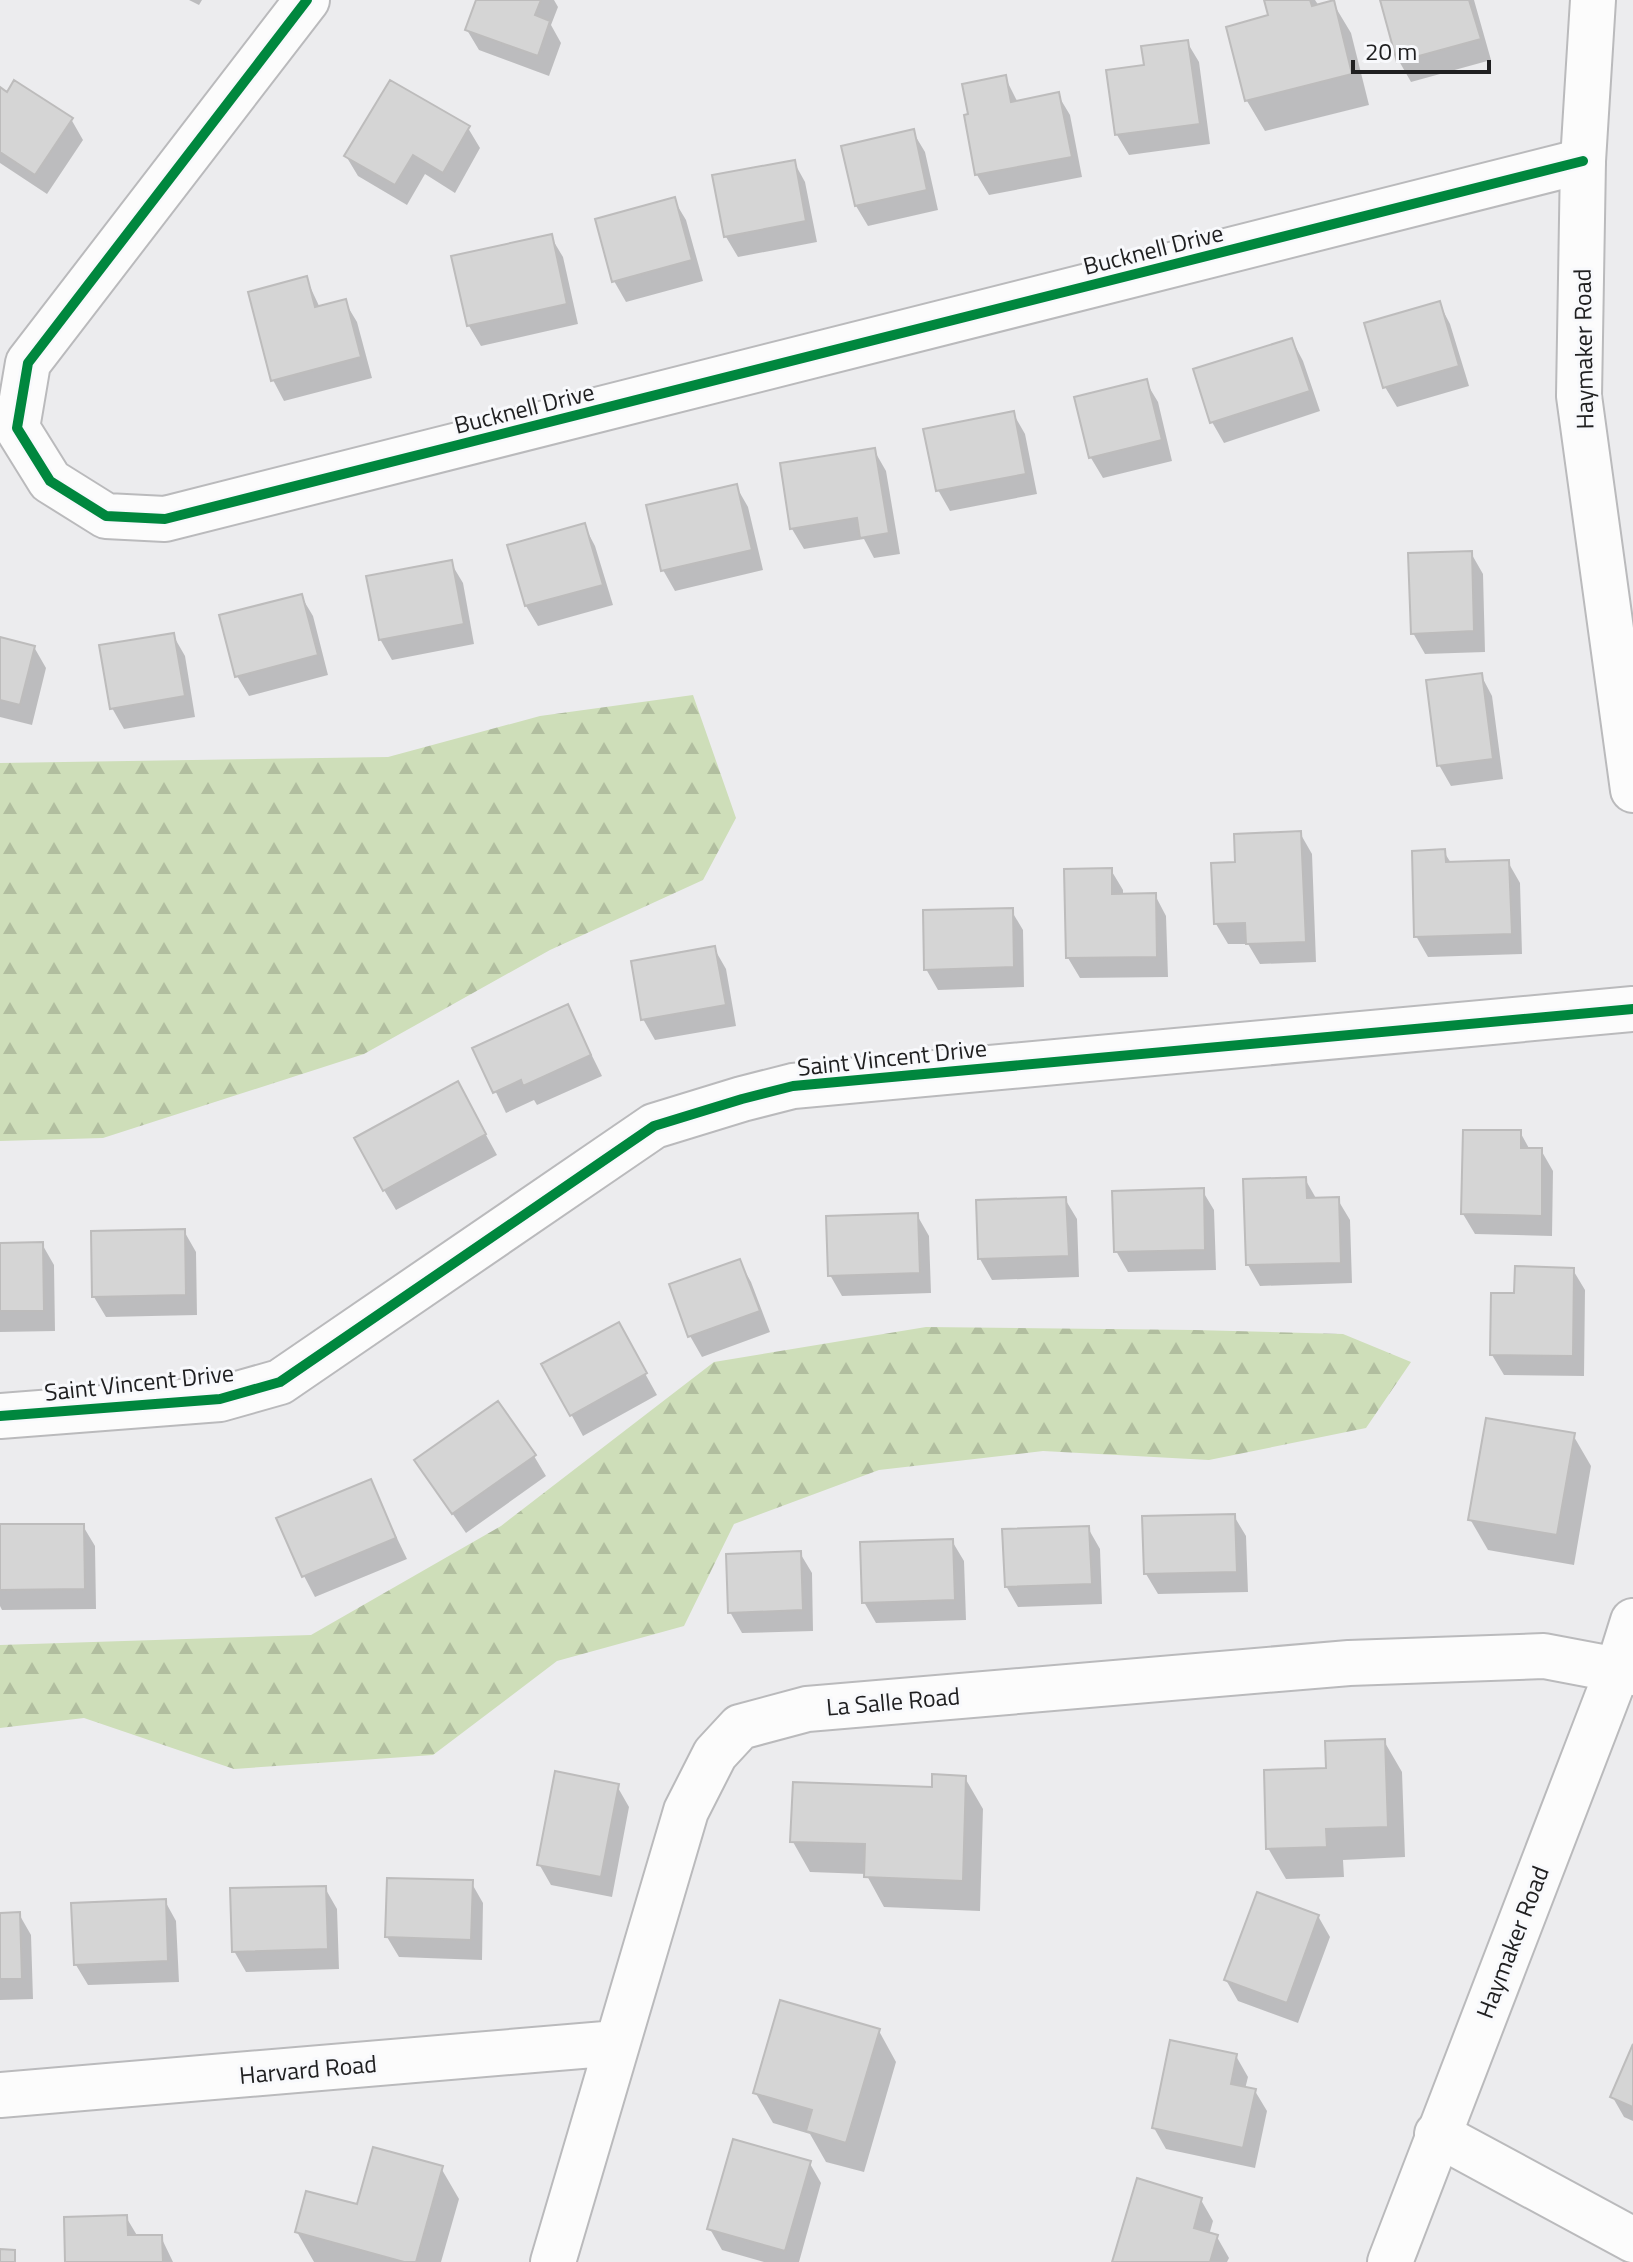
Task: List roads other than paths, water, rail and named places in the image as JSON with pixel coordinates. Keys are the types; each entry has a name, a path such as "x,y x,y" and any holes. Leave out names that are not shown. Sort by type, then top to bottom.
{"street":[{"name":"Bucknell Drive","path":"307,0 28,363 17,428 50,481 106,516 165,519 1583,161"},
{"name":"Haymaker Road","path":"1593,0 1583,161 1579,396 1633,790"},
{"name":"Saint Vincent Drive","path":"0,1416 220,1399 280,1382 654,1126 793,1086 1633,1009"},
{"name":"Haymaker Road","path":"1390,2262 1437,2134 1625,1671 1633,1621"},
{"name":"La Salle Road","path":"553,2262 686,1811 715,1754 740,1727 807,1709 1349,1663 1544,1656 1625,1671"},
{"name":"Harvard Road","path":"0,2095 617,2043"},
{"path":"1437,2134 1633,2240"}]}
